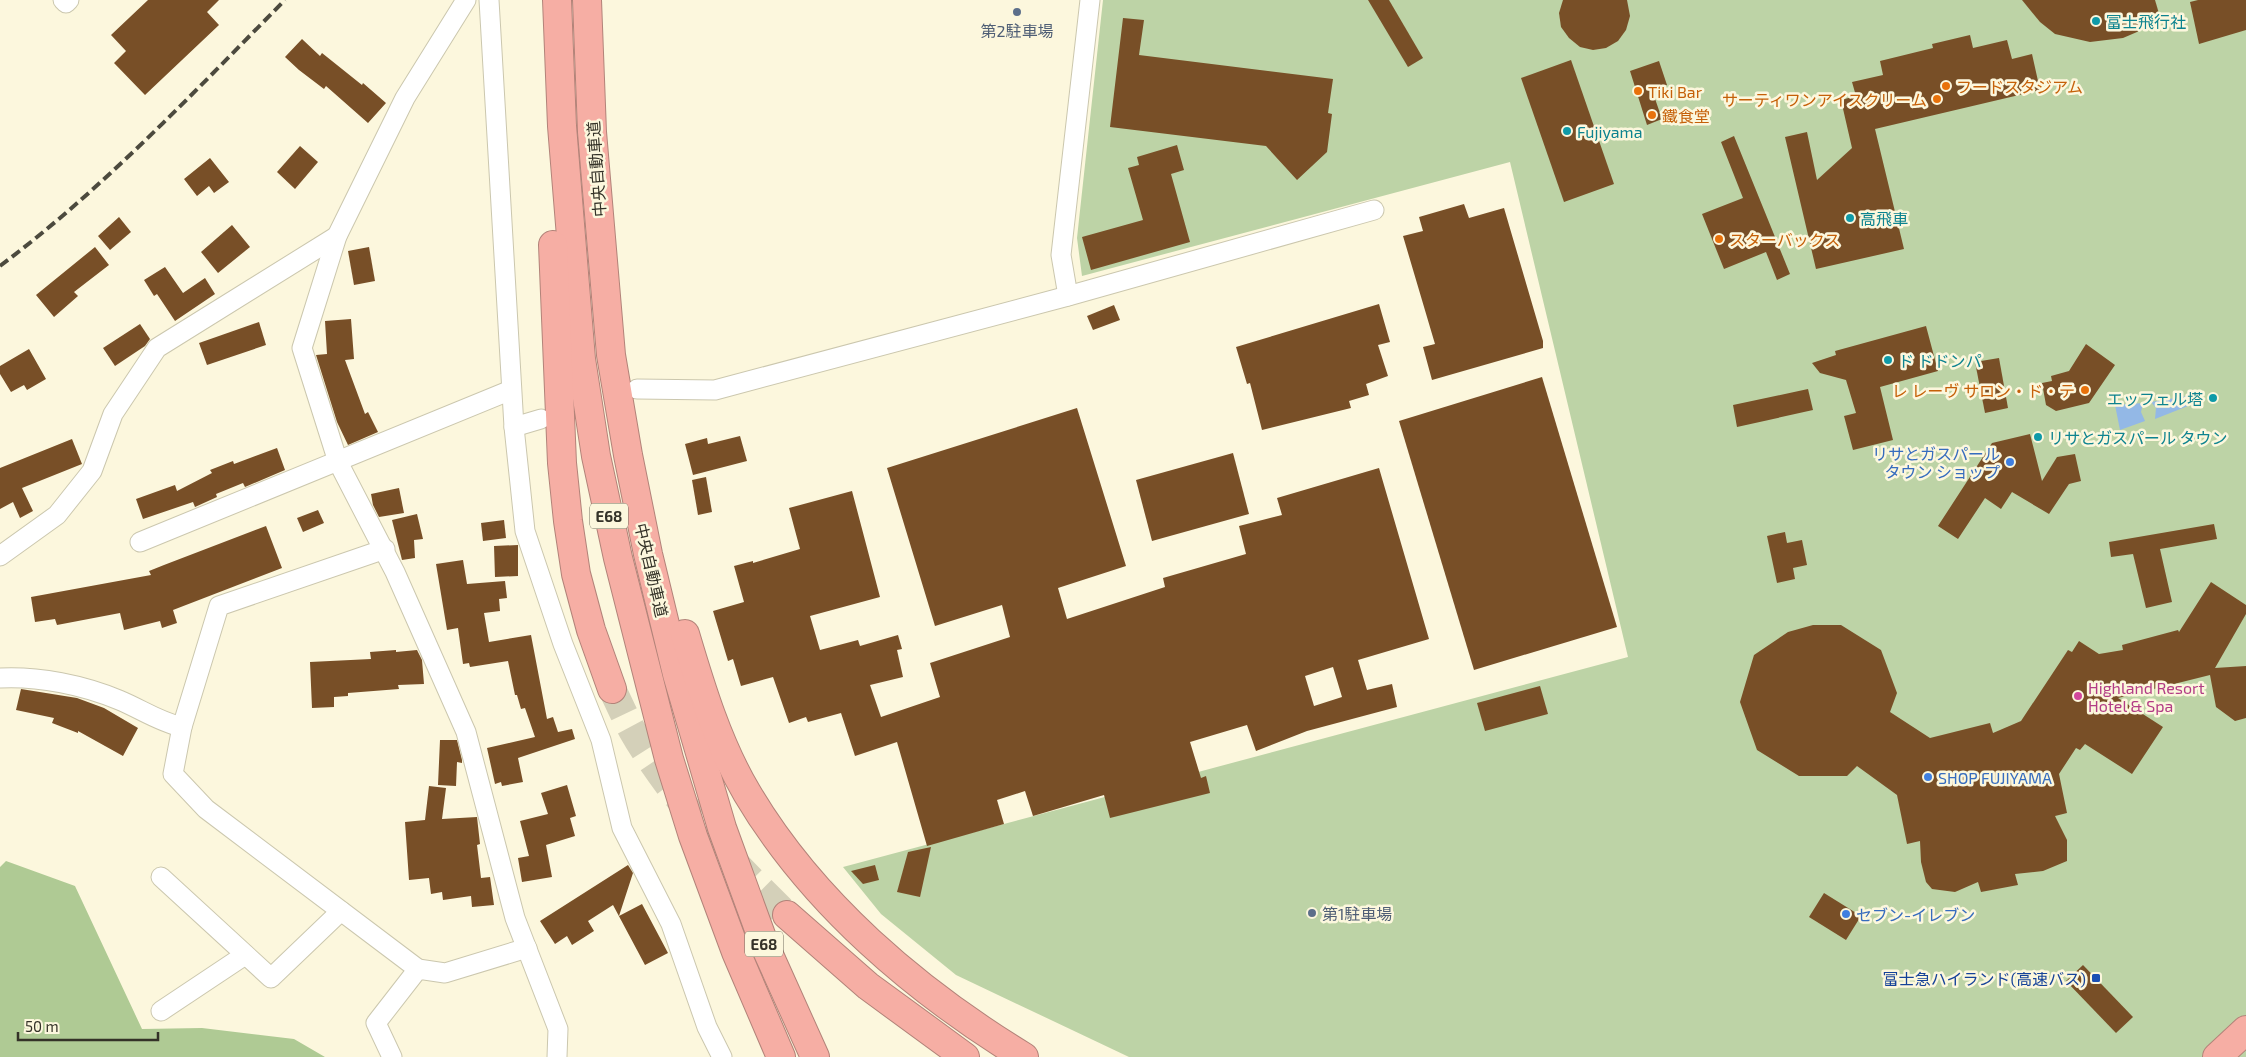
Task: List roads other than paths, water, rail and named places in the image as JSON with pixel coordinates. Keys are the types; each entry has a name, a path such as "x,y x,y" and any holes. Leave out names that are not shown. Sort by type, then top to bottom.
{"highway":[{"path":"548,0 546,83 562,462 576,574 591,630 612,689"},
{"name":"中央自動車道","path":"557,0 562,135 581,359 596,456 614,540 661,731 693,836 736,952 781,1057"},
{"name":"中央自動車道","path":"587,0 592,132 611,355 628,455 648,554 677,674 722,828 765,946 815,1057"},
{"path":"611,355 671,589 696,669 720,736 746,792 775,836 812,882 858,929 893,962 930,992 992,1037 1024,1057"},
{"path":"787,915 868,986 965,1057"},
{"path":"2218,1056 2246,1030"}],"street":[{"path":"63,0 66,3 69,0"},
{"path":"466,0 405,98 336,236 302,348 338,462 384,549 466,732 515,918 558,1029 557,1057"},
{"path":"489,0 514,428 525,531 563,644 601,740 622,828 672,924 707,1027 722,1057"},
{"path":"1068,296 1061,255 1090,0"},
{"path":"636,388 714,390 1068,296 1374,210"},
{"path":"0,556 58,515 92,471 113,414 157,348 336,236"},
{"path":"140,542 512,390"},
{"path":"514,428 541,419"},
{"path":"384,549 219,606 182,727 173,774 206,809 418,969 445,973 526,948"},
{"path":"0,678 20,677 90,689 120,700 166,724 182,727"},
{"path":"161,878 271,978 341,911"},
{"path":"161,1012 245,955"},
{"path":"392,1057 376,1024 418,969"}],"water":[{"path":"2187,396 2188,406 2155,419 2156,408 2151,402"},
{"path":"2143,403 2141,412 2145,421 2120,430 2115,405"}],"tunnel":[{"path":"612,689 632,730 647,755 683,804 724,851 787,915"}],"railway":[{"path":"0,266 112,172 285,0"}],"place":[{"name":"第2駐車場","path":"1017,12"},
{"name":"富士飛行社","path":"2096,21"},
{"name":"フードスタジアム","path":"1946,86"},
{"name":"Tiki Bar","path":"1638,91"},
{"name":"サーティワンアイスクリーム","path":"1937,99"},
{"name":"鐵食堂","path":"1652,115"},
{"name":"Fujiyama","path":"1567,131"},
{"name":"高飛車","path":"1850,218"},
{"name":"スターバックス","path":"1719,239"},
{"name":"ド ドドンパ","path":"1888,360"},
{"name":"レ レーヴ サロン・ド・テ","path":"2085,390"},
{"name":"エッフェル塔","path":"2213,398"},
{"name":"リサとガスパール タウン","path":"2038,437"},
{"name":"リサとガスパール タウン ショップ","path":"2010,462"},
{"name":"Highland Resort Hotel & Spa","path":"2078,696"},
{"name":"SHOP FUJIYAMA","path":"1928,777"},
{"name":"第1駐車場","path":"1312,913"},
{"name":"セブン-イレブン","path":"1846,914"},
{"name":"富士急ハイランド(高速バス)","path":"2096,978"}]}
